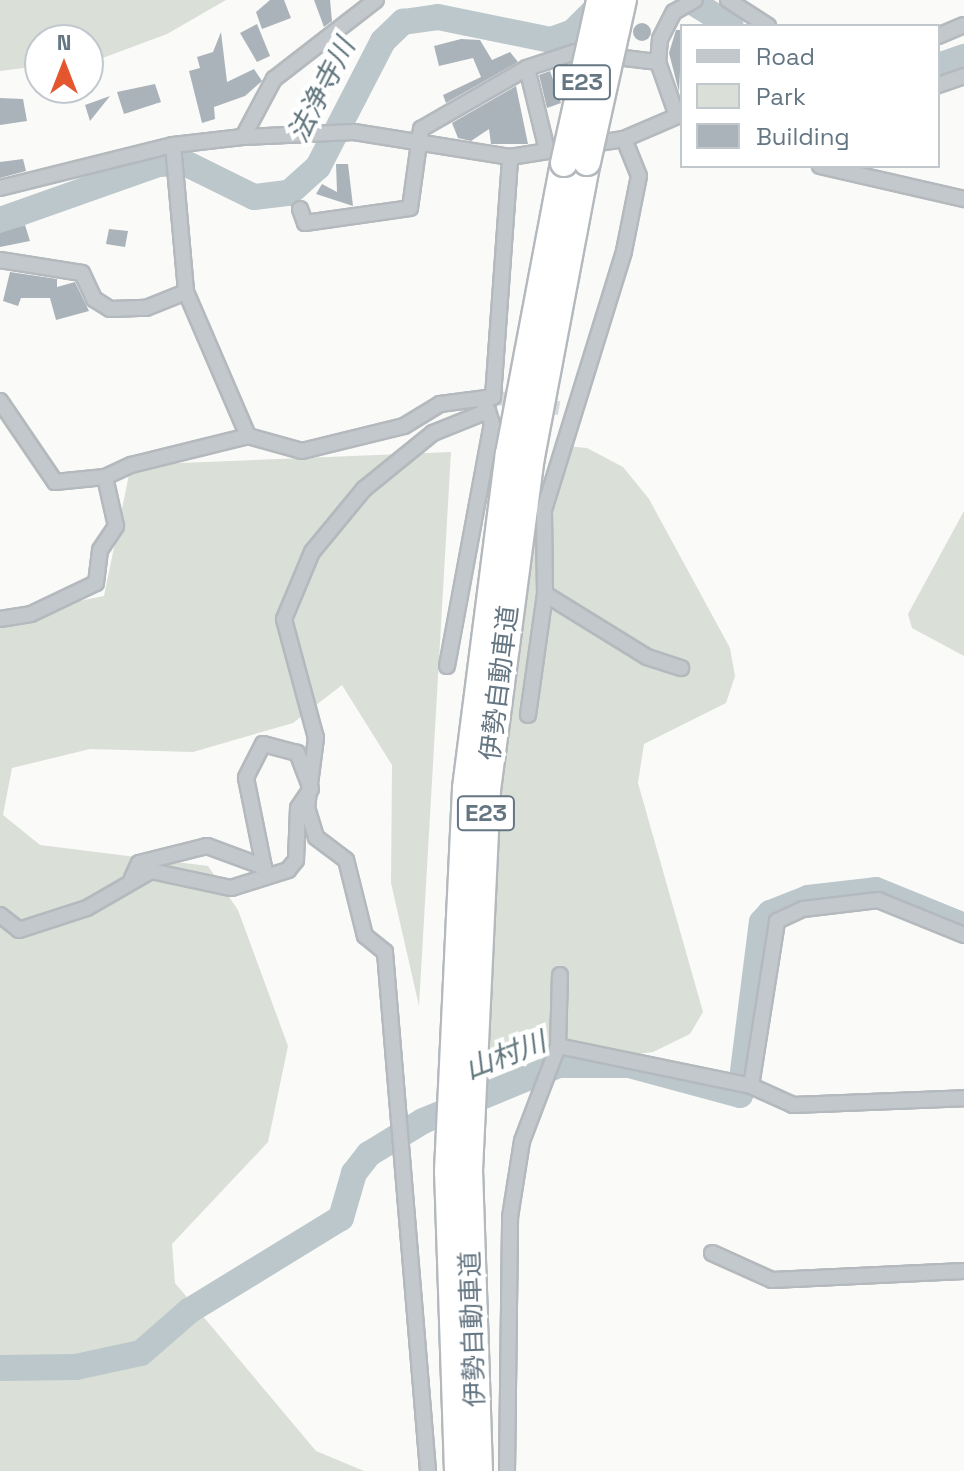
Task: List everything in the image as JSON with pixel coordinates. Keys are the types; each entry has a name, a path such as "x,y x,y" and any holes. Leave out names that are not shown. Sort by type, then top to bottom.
{"highway":[{"name":"伊勢自動車道","path":"458,1471 448,1171 466,788 503,497 566,157 600,0"},
{"name":"伊勢自動車道","path":"479,1471 469,1171 484,836 566,157 623,0"}],"street":[{"path":"243,137 274,79 376,0"},
{"path":"0,188 173,145 243,137 354,132 510,157 624,139 680,115 658,62 674,12 695,0"},
{"path":"728,0 765,24"},
{"path":"940,35 964,25"},
{"path":"300,209 305,223 399,214 410,208 421,129 527,68 575,52 658,62"},
{"path":"527,68 566,157"},
{"path":"940,84 964,76"},
{"path":"528,715 545,594 544,510 565,408 624,251 639,176 624,139"},
{"path":"173,145 186,292 248,436"},
{"path":"428,1471 385,952 365,936 346,860 316,837 311,789 316,738 284,619 291,590 364,489 433,433 486,407 493,397 510,157"},
{"path":"829,168 964,199"},
{"path":"0,260 82,273 94,299 110,309 146,308 186,292"},
{"path":"0,401 55,482 105,477 248,436 302,451 404,426 440,404 486,407"},
{"path":"447,666 492,424 486,407"},
{"path":"0,619 31,614 96,583 100,550 116,526 105,477"},
{"path":"545,594 647,657 681,668"},
{"path":"265,872 246,778 263,744 297,753 311,789"},
{"path":"0,915 19,930 87,908 132,878 151,871 231,888 296,860 298,808 311,789"},
{"path":"132,878 139,863 207,846 265,872"},
{"path":"751,1086 777,921 803,909 878,900 964,935"},
{"path":"507,1471 510,1217 522,1141 558,1046 560,975"},
{"path":"558,1046 751,1086 793,1105 964,1098"},
{"path":"712,1253 772,1280 964,1271"}],"green space":[{"path":"0,0 226,0 167,34 104,58 104,24 24,24 24,68 0,71"},
{"path":"566,446 587,448 623,467 649,499 730,648 735,676 726,703 644,744 638,783 703,1012 690,1034 653,1052 607,1058 491,1053 454,1039 529,506"},
{"path":"451,452 419,1006 391,883 392,765 342,685 293,723 193,752 90,749 12,768 3,815 40,845 208,866 238,910 288,1046 268,1142 172,1244 175,1283 316,1451 364,1471 0,1471 0,617 104,596 131,465"},
{"path":"964,511 964,656 912,628 908,614"}],"building":[{"path":"270,0 284,0 291,18 262,29 256,12"},
{"path":"314,0 330,0 332,21 324,27"},
{"path":"642,23 651,32 642,41 633,32"},
{"path":"257,24 270,56 257,62 240,33"},
{"path":"676,30 680,30 679,92 669,53"},
{"path":"221,32 227,82 254,69 262,81 245,96 214,107 215,119 202,123 189,71 200,68 197,57 213,52"},
{"path":"461,39 480,40 492,60 510,52 518,62 446,103 443,95 481,77 473,58 439,66 434,46"},
{"path":"550,71 561,103 547,108 539,75"},
{"path":"155,84 161,102 124,114 117,92"},
{"path":"516,86 528,144 491,144 489,129 471,141 458,138 452,123"},
{"path":"0,98 23,99 27,121 0,125"},
{"path":"88,104 104,104 90,121 85,105"},
{"path":"23,159 26,171 0,178 0,162"},
{"path":"336,164 348,164 353,206 316,194 322,184 337,192"},
{"path":"25,225 30,241 0,247 0,233"},
{"path":"109,229 128,231 125,247 106,244"},
{"path":"10,272 57,279 57,287 75,282 89,311 56,320 50,298 21,298 18,306 3,301"}],"waterway":[{"name":"法浄寺川","path":"0,220 158,164 185,163 254,197 289,193 318,167 383,41 403,22 438,17 551,40 573,32 605,0"},
{"name":"法浄寺川","path":"689,0 728,24"},
{"name":"法浄寺川","path":"940,65 964,57"},
{"name":"山村川","path":"0,1368 76,1367 141,1353 189,1311 341,1218 354,1173 369,1154 423,1121 559,1065 629,1065 740,1095 762,922 770,913 808,898 876,890 964,926"}],"tunnel":[{"path":"493,397 559,408"}]}
